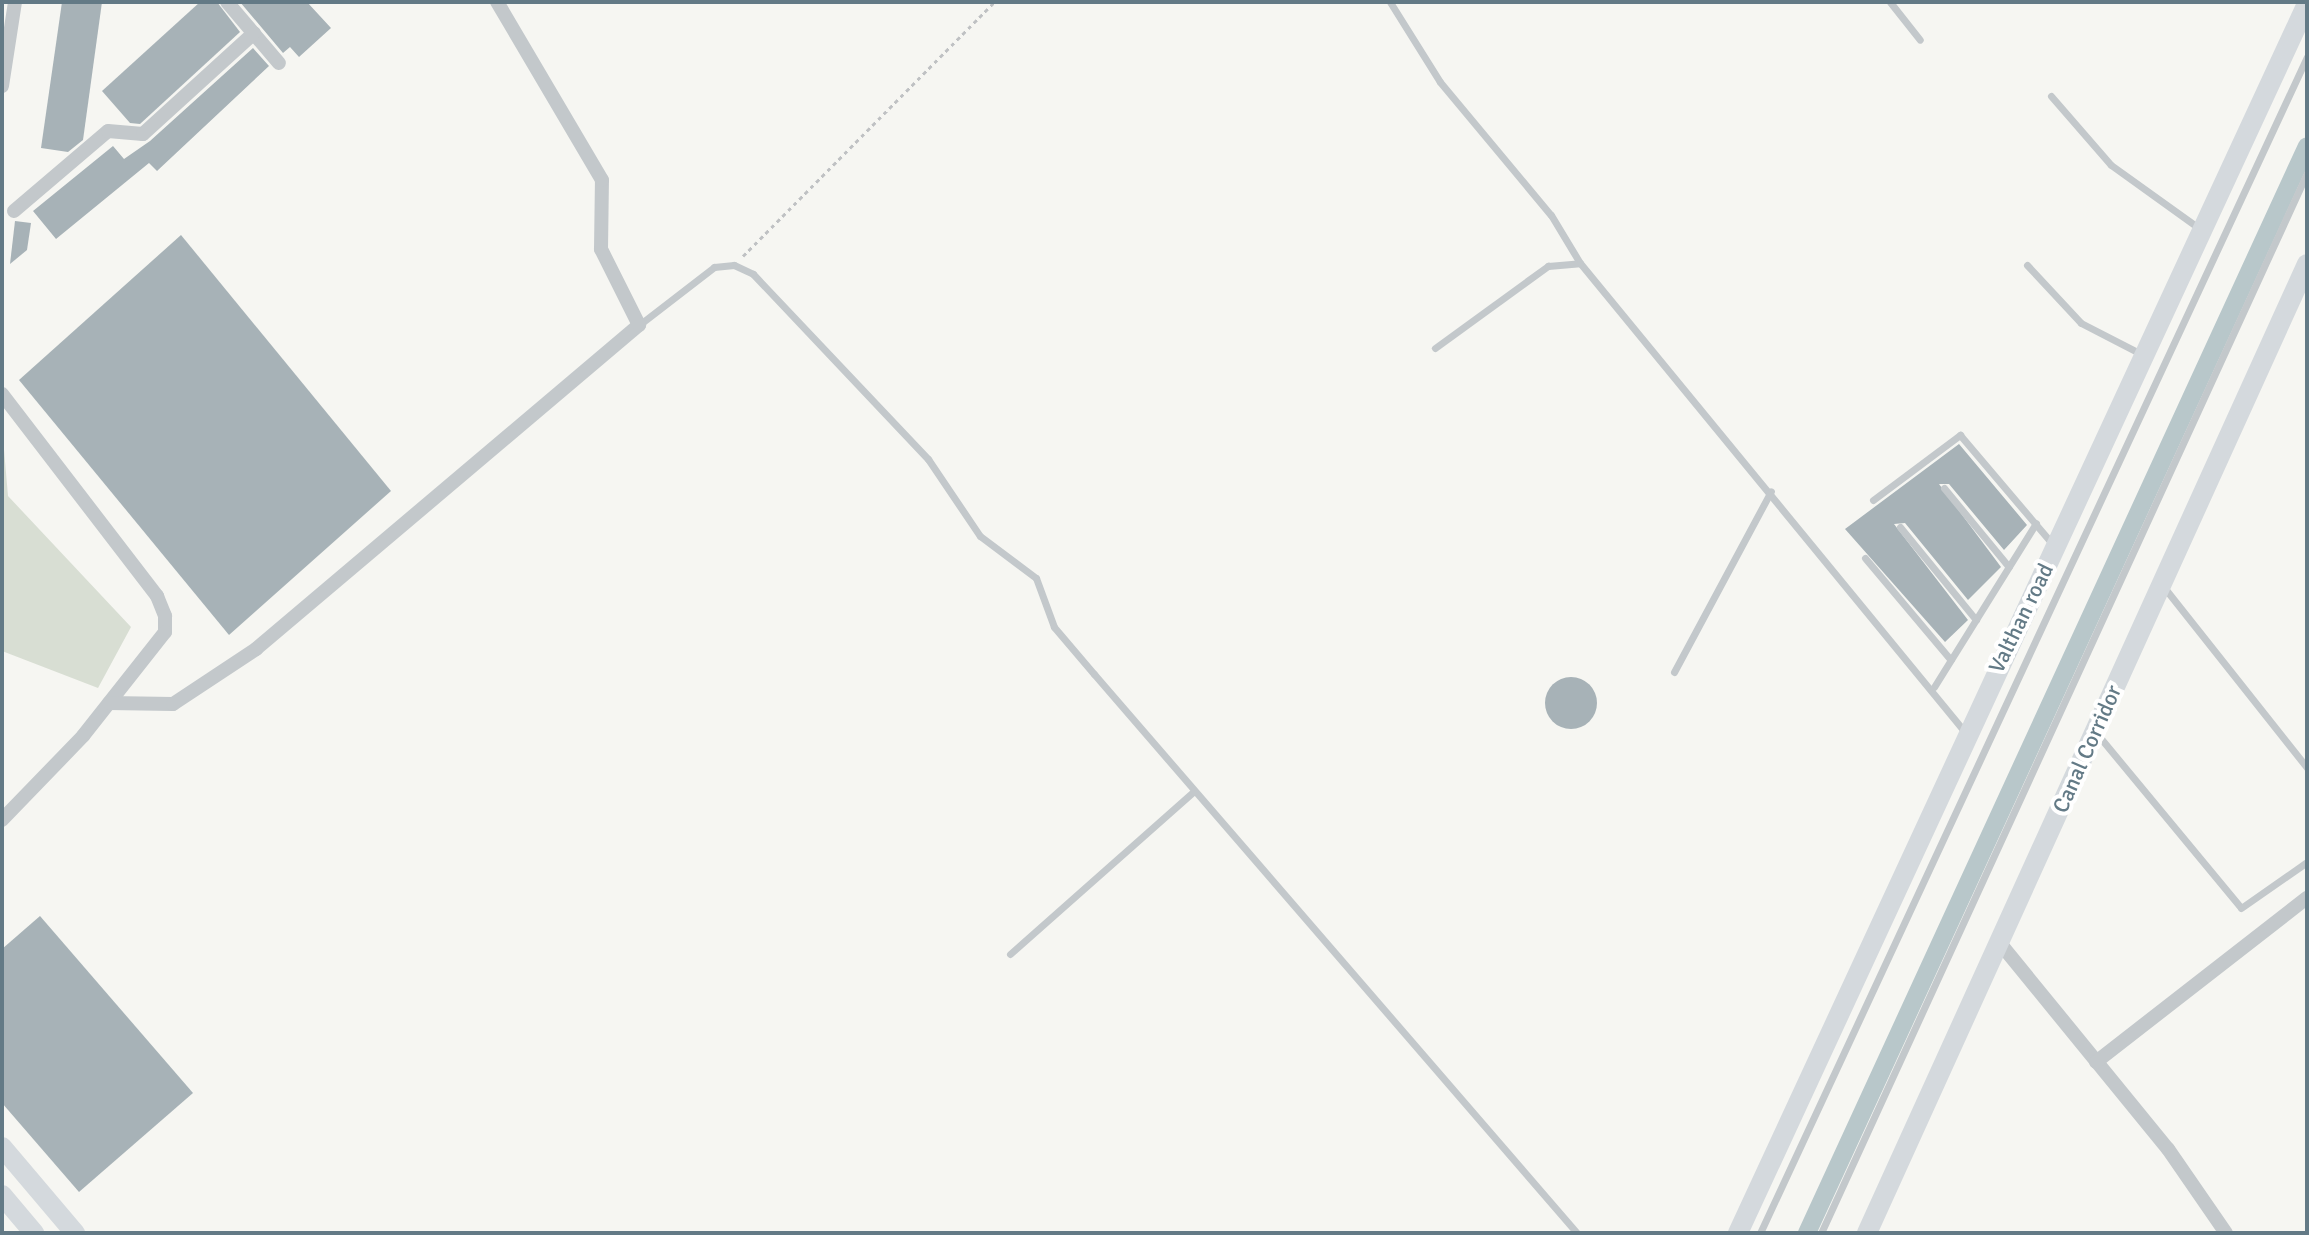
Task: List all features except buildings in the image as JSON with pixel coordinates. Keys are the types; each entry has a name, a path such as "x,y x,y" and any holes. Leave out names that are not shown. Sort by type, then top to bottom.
{"main road":[{"name":"Valthan road","path":"1738,1233 1966,734 2055,548 2141,354 2202,231 2307,4"},
{"name":"Canal Corridor","path":"1867,1233 2307,264"},
{"path":"2,1147 75,1233"},
{"path":"2,1195 34,1233"}],"street":[{"path":"2,86 15,2"},
{"path":"227,2 279,63"},
{"path":"109,703 173,704 256,649 639,325 601,249 602,180 497,2"},
{"path":"14,211 108,131 143,134 254,33"},
{"path":"2,394 157,596 165,616 165,632 109,703 2,820"},
{"path":"2096,1062 2307,898"},
{"path":"1999,942 2096,1062 2226,1233"}],"lane":[{"path":"1390,2 1440,82 1551,215 1580,263 1934,687 1966,734"},
{"path":"1890,2 1920,40"},
{"path":"1760,1233 2307,57"},
{"path":"2051,96 2111,165 2202,231"},
{"path":"1821,1233 2307,173"},
{"path":"1435,348 1548,266 1580,263"},
{"path":"639,325 687,284 734,265 753,274 928,459 980,536 1036,578 1054,627 1577,1233"},
{"path":"2027,265 2081,323 2141,354"},
{"path":"1873,500 1960,435 2055,548"},
{"path":"1944,488 2009,567"},
{"path":"1674,672 1771,491"},
{"path":"1934,687 2036,523"},
{"path":"1900,527 1976,620"},
{"path":"1865,558 1951,660"},
{"path":"2162,584 2307,768"},
{"path":"2095,731 2241,908 2307,862"},
{"path":"1010,954 1194,791"}],"path":[{"path":"734,265 994,2"}],"shaded area":[{"path":"2,426 8,496 131,627 98,688 2,651"}],"waterway":[{"path":"1807,1233 2307,146"}]}
